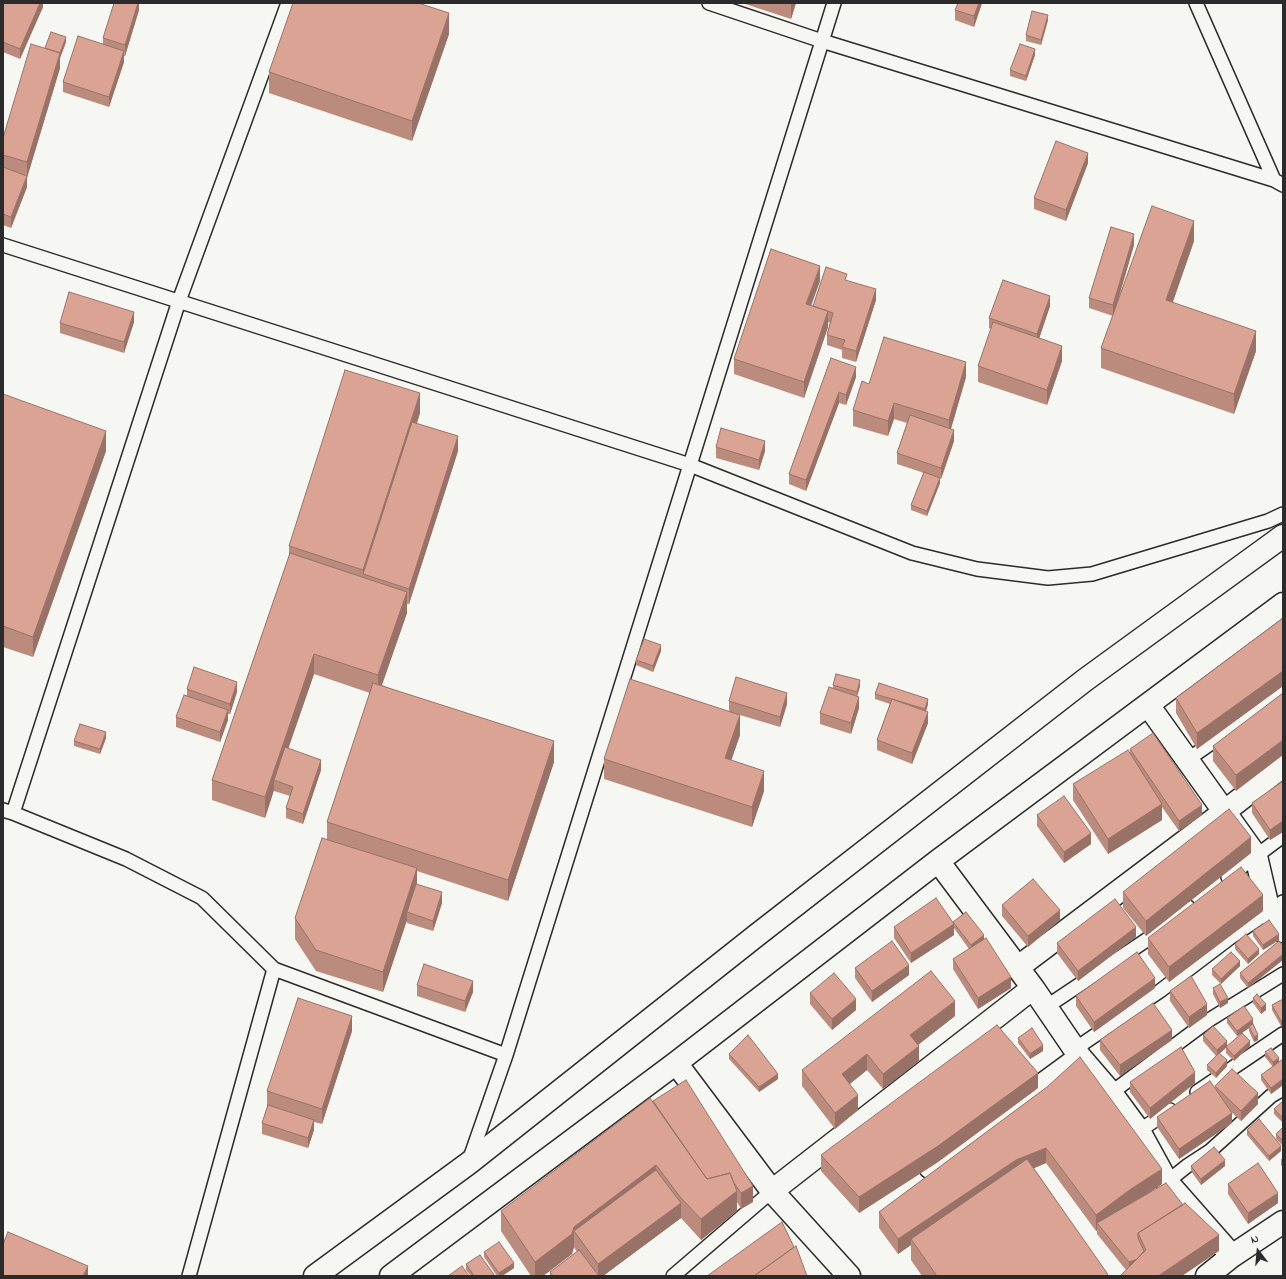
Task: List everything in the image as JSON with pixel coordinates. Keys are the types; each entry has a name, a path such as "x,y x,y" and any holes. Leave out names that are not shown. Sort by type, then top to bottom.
{"street":[{"path":"315,1276 469,1163 757,935 1085,680 1283,536"},
{"path":"393,1275 676,1063 938,861 1283,604"},
{"path":"1148,705 1256,856 1276,907 1283,931"},
{"path":"1017,968 1283,766"},
{"path":"938,861 1033,988 1077,1053 1111,1093 1139,1131 1167,1182 1232,1256"},
{"path":"772,1191 1033,988"},
{"path":"930,1167 1077,1053"},
{"path":"676,1063 772,1191 849,1276"},
{"path":"1207,1276 1232,1256 1283,1222"}],"lane":[{"path":"288,3 179,301 8,812 126,860 202,898 274,969 506,1055"},
{"path":"709,3 822,41 1279,182"},
{"path":"469,1163 506,1055 834,3"},
{"path":"1196,3 1279,182"},
{"path":"3,245 690,465 912,553 977,569 1048,578 1092,574 1268,521 1283,514"},
{"path":"1187,760 1283,691"},
{"path":"1218,885 1283,836"},
{"path":"1046,1007 1145,941 1198,900"},
{"path":"1077,1053 1231,937 1276,907"},
{"path":"190,1276 274,969"},
{"path":"1111,1093 1209,1020 1283,974"},
{"path":"1139,1131 1283,1034"},
{"path":"1167,1182 1187,1166 1210,1151 1271,1096 1283,1089"},
{"path":"673,1276 772,1191"}],"building":[{"path":"3,3 40,3 20,49 3,42"},
{"path":"114,3 138,3 125,45 103,38"},
{"path":"293,3 418,3 449,13 412,121 269,72"},
{"path":"958,3 979,3 974,16 955,10"},
{"path":"1032,11 1048,15 1041,40 1026,35"},
{"path":"51,32 66,37 60,53 45,48"},
{"path":"78,36 124,51 109,97 63,82"},
{"path":"31,44 60,53 27,162 3,155 3,138"},
{"path":"1020,44 1035,49 1026,76 1010,70"},
{"path":"1056,141 1088,153 1066,210 1034,198"},
{"path":"3,167 27,176 11,217 3,214"},
{"path":"1152,206 1194,221 1166,300 1256,331 1234,394 1101,348"},
{"path":"1111,227 1134,234 1113,305 1089,298"},
{"path":"771,249 820,266 806,304 828,311 804,382 734,359"},
{"path":"826,267 847,274 845,280 876,289 856,351 842,347 845,340 827,335 833,313 813,306"},
{"path":"1003,280 1050,296 1037,334 989,318"},
{"path":"69,292 134,312 124,342 60,323"},
{"path":"993,322 1062,346 1047,390 978,366"},
{"path":"884,337 966,362 949,420 894,403 888,421 853,410 862,381 869,384"},
{"path":"831,358 856,367 846,395 839,392 806,480 789,474"},
{"path":"345,370 420,393 363,570 289,546"},
{"path":"3,394 106,431 33,637 3,626"},
{"path":"910,415 954,430 941,468 897,453"},
{"path":"412,422 458,436 409,589 363,574"},
{"path":"721,428 765,441 759,460 716,447"},
{"path":"924,472 940,478 927,511 911,505"},
{"path":"290,553 407,592 378,675 314,654 265,797 212,780"},
{"path":"1283,618 1283,671 1197,733 1176,698"},
{"path":"644,639 661,645 653,666 636,660"},
{"path":"194,667 237,682 230,704 187,689"},
{"path":"836,674 860,680 857,692 833,685"},
{"path":"736,677 787,693 780,717 729,701"},
{"path":"630,679 740,715 725,758 764,771 752,807 604,759"},
{"path":"373,683 554,741 508,880 327,822"},
{"path":"879,683 928,699 925,709 875,694"},
{"path":"829,687 859,697 851,723 820,713"},
{"path":"1283,693 1283,740 1236,775 1213,746"},
{"path":"184,695 228,710 220,732 176,717"},
{"path":"892,699 928,712 912,753 877,740"},
{"path":"80,724 106,732 100,749 74,741"},
{"path":"1153,733 1202,805 1179,821 1130,749"},
{"path":"285,747 321,760 303,814 286,808 293,787 274,780"},
{"path":"1128,750 1162,804 1108,839 1073,784"},
{"path":"1283,781 1283,821 1270,830 1252,803"},
{"path":"1064,796 1091,833 1064,852 1037,815"},
{"path":"1229,809 1251,837 1146,921 1123,892"},
{"path":"322,838 417,868 383,972 316,950 295,918"},
{"path":"1241,867 1263,895 1169,967 1148,938"},
{"path":"1033,879 1060,910 1028,936 1002,905"},
{"path":"416,884 442,892 433,921 407,912"},
{"path":"936,898 954,924 911,953 894,927"},
{"path":"1115,899 1136,927 1078,971 1057,943"},
{"path":"966,912 984,935 971,945 953,922"},
{"path":"1269,920 1279,934 1263,945 1253,931"},
{"path":"1246,934 1259,949 1248,959 1235,944"},
{"path":"986,938 1011,977 978,998 953,959"},
{"path":"892,941 909,965 872,991 855,968"},
{"path":"1279,941 1283,946 1283,954 1248,983 1240,973"},
{"path":"1137,952 1155,978 1094,1022 1076,996"},
{"path":"1231,952 1240,961 1221,979 1212,969"},
{"path":"424,964 473,981 465,1001 417,985"},
{"path":"931,971 955,1001 910,1035 919,1046 883,1074 867,1054 842,1074 858,1095 835,1113 802,1070"},
{"path":"834,973 856,999 832,1019 810,993"},
{"path":"1191,976 1207,1004 1189,1017 1170,991"},
{"path":"1220,984 1228,998 1220,1002 1213,988"},
{"path":"1257,994 1266,1004 1261,1008 1253,998"},
{"path":"298,998 352,1016 322,1109 267,1091"},
{"path":"1283,999 1283,1020 1281,1021 1272,1005"},
{"path":"1153,1003 1172,1030 1120,1065 1100,1040"},
{"path":"1244,1006 1253,1019 1237,1031 1227,1018"},
{"path":"1253,1024 1258,1035 1254,1037 1249,1026"},
{"path":"997,1025 1038,1073 938,1146 859,1197 821,1155"},
{"path":"1213,1026 1227,1041 1217,1050 1203,1035"},
{"path":"1032,1028 1043,1045 1030,1054 1018,1038"},
{"path":"1242,1033 1250,1041 1234,1056 1226,1047"},
{"path":"748,1035 778,1074 759,1087 729,1054"},
{"path":"1181,1047 1195,1072 1150,1108 1130,1082"},
{"path":"1271,1048 1279,1058 1273,1062 1265,1052"},
{"path":"1219,1053 1227,1060 1216,1073 1207,1065"},
{"path":"1080,1057 1162,1169 1131,1189 1096,1215 1046,1148 1016,1160 898,1239 879,1212 1047,1087"},
{"path":"1283,1059 1283,1079 1271,1088 1261,1075"},
{"path":"1232,1069 1258,1093 1241,1111 1215,1086"},
{"path":"686,1080 753,1186 741,1193 734,1183 730,1173 707,1179 653,1101"},
{"path":"1210,1081 1232,1113 1179,1149 1157,1117"},
{"path":"650,1098 707,1179 730,1173 737,1191 701,1219 681,1198 656,1165 574,1227 572,1234 535,1262 501,1211"},
{"path":"1283,1101 1283,1118 1274,1109"},
{"path":"268,1105 314,1120 308,1138 262,1123"},
{"path":"1259,1119 1281,1146 1269,1156 1247,1130"},
{"path":"1283,1127 1283,1141 1276,1134"},
{"path":"1214,1147 1225,1160 1201,1179 1191,1166"},
{"path":"1027,1159 1108,1276 937,1276 911,1239"},
{"path":"1258,1163 1278,1193 1248,1213 1228,1184"},
{"path":"656,1170 681,1203 598,1264 574,1231"},
{"path":"1166,1183 1183,1205 1138,1233 1138,1238 1144,1251 1137,1259 1129,1262 1097,1223"},
{"path":"1185,1203 1219,1235 1158,1276 1120,1276 1146,1250 1138,1233"},
{"path":"782,1222 794,1247 754,1276 707,1276"},
{"path":"8,1232 88,1266 83,1276 3,1276 3,1244"},
{"path":"499,1242 514,1263 499,1273 484,1252"},
{"path":"796,1246 807,1276 754,1276"},
{"path":"579,1250 599,1276 553,1276 550,1272"},
{"path":"480,1255 495,1276 474,1276 466,1264"},
{"path":"462,1266 469,1276 448,1276"}]}
